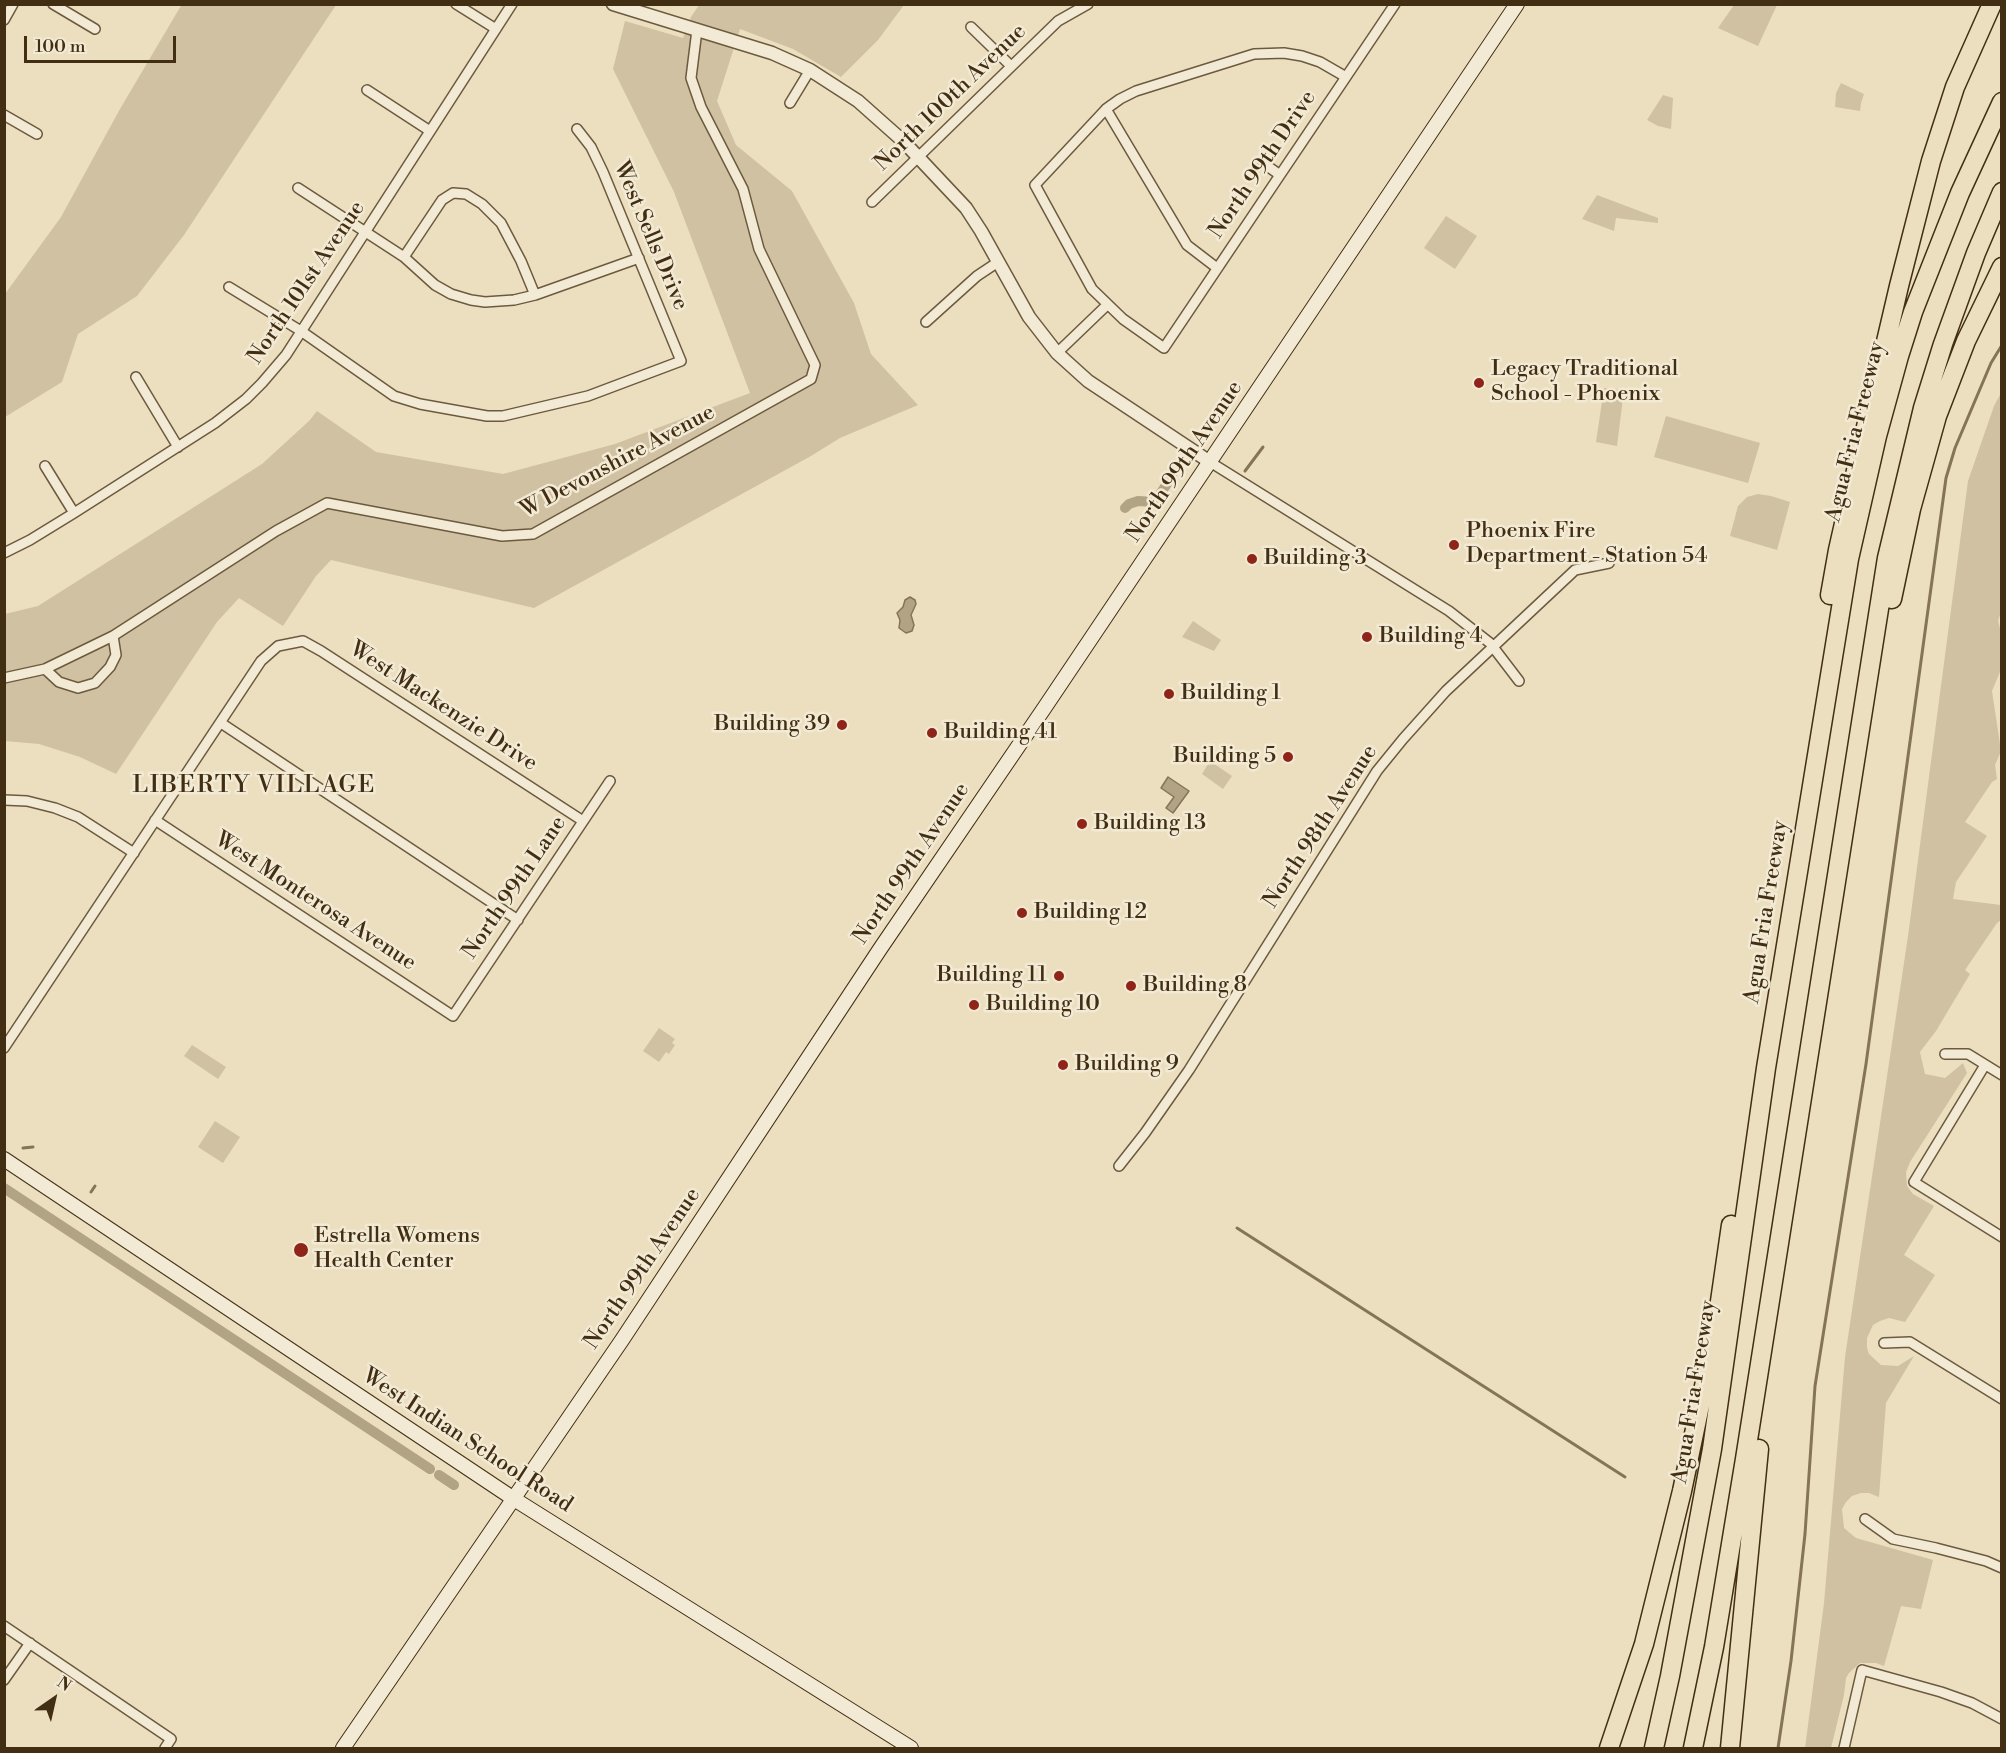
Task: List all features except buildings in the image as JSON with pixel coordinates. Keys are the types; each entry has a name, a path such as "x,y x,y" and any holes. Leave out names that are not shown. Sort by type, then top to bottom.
{"highway":[{"path":"1831,665 1827,617 1838,550 1899,286 1936,143 1955,87 1992,4"},
{"name":"Agua Fria Freeway","path":"1654,1749 1670,1677 1712,1449 1766,1068 1849,559 1877,436 1913,312 1945,229 2001,102"},
{"path":"1693,1749 1745,1459 1887,558 1923,408 1959,298 2001,192"},
{"path":"1866,681 1884,634 1911,509 1937,416 1965,341 2001,267"},
{"path":"1609,1749 1644,1644 1682,1491 1716,1329 1745,1134 1766,1068"},
{"path":"1730,1749 1758,1454 1802,1148 1804,1082"}],"main road":[{"name":"North 99th Avenue","path":"343,1749 622,1340 879,950 1517,4"},
{"name":"West Indian School Road","path":"4,1160 514,1499 911,1749"}],"street":[{"path":"4,21 13,4"},
{"path":"53,4 95,30"},
{"path":"456,4 496,30"},
{"name":"North 101st Avenue","path":"4,553 74,513 178,447 246,399 286,355 512,4"},
{"path":"613,4 772,53 810,70 873,112 956,197 973,218 1029,317 1057,353 1088,381 1210,462 1449,611 1493,647 1519,681"},
{"name":"North 100th Avenue","path":"872,202 1058,21 1088,4"},
{"name":"North 99th Drive","path":"1107,305 1137,330 1164,348 1395,4"},
{"path":"971,27 1011,66"},
{"name":"W Devonshire Avenue","path":"4,678 45,669 113,636 276,531 327,503 502,536 533,534 811,379 815,365 759,249 742,189 701,107 691,78 698,30"},
{"path":"1057,353 1107,305 1092,289 1035,185 1106,109 1136,91 1254,54 1277,52 1302,56 1320,62 1346,76"},
{"path":"790,103 810,70"},
{"path":"367,90 430,131"},
{"path":"1106,109 1187,245 1217,268"},
{"path":"4,115 37,134"},
{"name":"West Sells Drive","path":"301,332 394,396 420,404 487,416 503,416 588,396 681,361 603,172 591,147 577,129"},
{"path":"1263,163 1280,175"},
{"path":"298,188 404,257 435,285 451,294 471,300 485,302 535,296 639,258"},
{"path":"404,257 442,200 453,193 466,194 482,204 501,223 521,261 535,296"},
{"path":"926,322 977,276 998,261"},
{"path":"229,287 301,332"},
{"path":"136,377 178,447"},
{"path":"45,466 74,513"},
{"name":"North 98th Avenue","path":"1119,1166 1189,1070 1377,771 1403,739 1446,691 1575,570 1609,563"},
{"path":"45,669 59,682 78,688 95,683 110,667 116,656 113,636"},
{"name":"West Mackenzie Drive","path":"221,723 261,661 278,646 303,641 583,821"},
{"path":"4,1048 221,723 518,920"},
{"name":"North 99th Lane","path":"453,1016 610,781"},
{"path":"4,800 27,801 78,817 134,853"},
{"name":"West Monterosa Avenue","path":"155,820 453,1016"},
{"path":"1945,1054 1968,1054 2001,1075"},
{"path":"1984,1065 1914,1182 2001,1237"},
{"path":"1884,1343 1910,1342 2001,1399"},
{"path":"1865,1519 1893,1539 1936,1548 2001,1568"},
{"path":"4,1626 171,1739 165,1749"},
{"path":"4,1680 30,1643"},
{"path":"1844,1749 1862,1670 1941,1692 1972,1703 2001,1719"}],"shaded area":[{"path":"182,4 336,5 184,235 137,296 78,334 62,382 5,417 5,294 61,217 120,109"},
{"path":"699,5 904,5 878,40 841,77 793,49 740,29 717,101 736,145 792,191 854,303 871,354 918,405 840,438 534,608 331,560 316,576 283,626 239,598 217,622 116,774 80,757 39,744 5,741 5,614 38,606 262,464 317,411 376,452 503,474 615,444 750,393 674,192 613,69 625,21 683,38 691,17"},
{"path":"1734,5 1777,5 1758,46 1718,28"},
{"path":"1841,83 1864,94 1860,111 1835,107 1836,93"},
{"path":"1663,95 1673,98 1671,129 1647,120"},
{"path":"1597,195 1658,218 1658,223 1616,218 1614,231 1582,219"},
{"path":"1446,216 1477,236 1455,269 1424,248"},
{"path":"1604,388 1624,390 1617,446 1596,442"},
{"path":"2001,393 2002,609 1998,621 2001,632 2002,667 1992,691 2001,751 1995,765 1997,779 1992,782 1965,822 1987,836 1956,882 1953,899 2001,905 2001,920 1965,970 1970,974 1936,1031 1920,1052 1925,1074 1945,1078 1963,1063 1967,1073 1910,1162 1906,1172 1907,1186 1913,1194 1934,1206 1904,1255 1935,1275 1905,1322 1889,1318 1880,1321 1873,1325 1867,1338 1869,1354 1881,1365 1898,1366 1914,1356 1886,1403 1879,1497 1861,1493 1852,1496 1842,1509 1844,1528 1856,1538 1933,1560 1921,1609 1901,1606 1884,1666 1876,1663 1860,1663 1846,1678 1831,1748 1805,1748 1824,1603 1845,1357 1908,936 1968,481 1994,406"},
{"path":"1666,416 1760,443 1748,483 1654,457"},
{"path":"1758,494 1790,502 1777,550 1730,536 1738,506 1747,497"},
{"path":"910,597 915,600 916,604 911,615 914,625 912,631 906,633 899,628 900,620 897,613 903,607 905,600"},
{"path":"1193,621 1221,640 1214,651 1182,637"},
{"path":"1210,761 1232,776 1223,789 1202,774"},
{"path":"1168,777 1189,791 1173,813 1166,808 1174,797 1161,788"},
{"path":"659,1028 675,1039 672,1043 675,1045 659,1062 643,1051"},
{"path":"192,1045 226,1067 218,1079 184,1056"},
{"path":"215,1121 240,1137 223,1163 198,1147"}],"waterway":[{"path":"1778,1748 1791,1661 1805,1534 1815,1386 1866,1064 1946,478 1955,448 1991,363 2002,345"},
{"path":"1245,471 1263,447"},
{"path":"1125,508 1138,501 1155,502 1172,476"},
{"path":"23,1148 33,1147"},
{"path":"91,1192 95,1186"},
{"path":"4,1188 430,1469"},
{"path":"1237,1228 1625,1477"},
{"path":"439,1475 454,1485"}],"place":[{"name":"Legacy Traditional School - Phoenix","path":"1479,383"},
{"name":"Phoenix Fire Department - Station 54","path":"1454,545"},
{"name":"Building 3","path":"1252,559"},
{"name":"Building 4","path":"1367,637"},
{"name":"Building 1","path":"1169,694"},
{"name":"Building 39","path":"842,725"},
{"name":"Building 41","path":"932,733"},
{"name":"Building 5","path":"1288,757"},
{"name":"Building 13","path":"1082,824"},
{"name":"Building 12","path":"1022,913"},
{"name":"Building 11","path":"1059,976"},
{"name":"Building 8","path":"1131,986"},
{"name":"Building 10","path":"974,1005"},
{"name":"Building 9","path":"1063,1065"},
{"name":"Estrella Womens Health Center","path":"301,1250"}],"district":[{"name":"LIBERTY VILLAGE","path":"254,786"}]}
